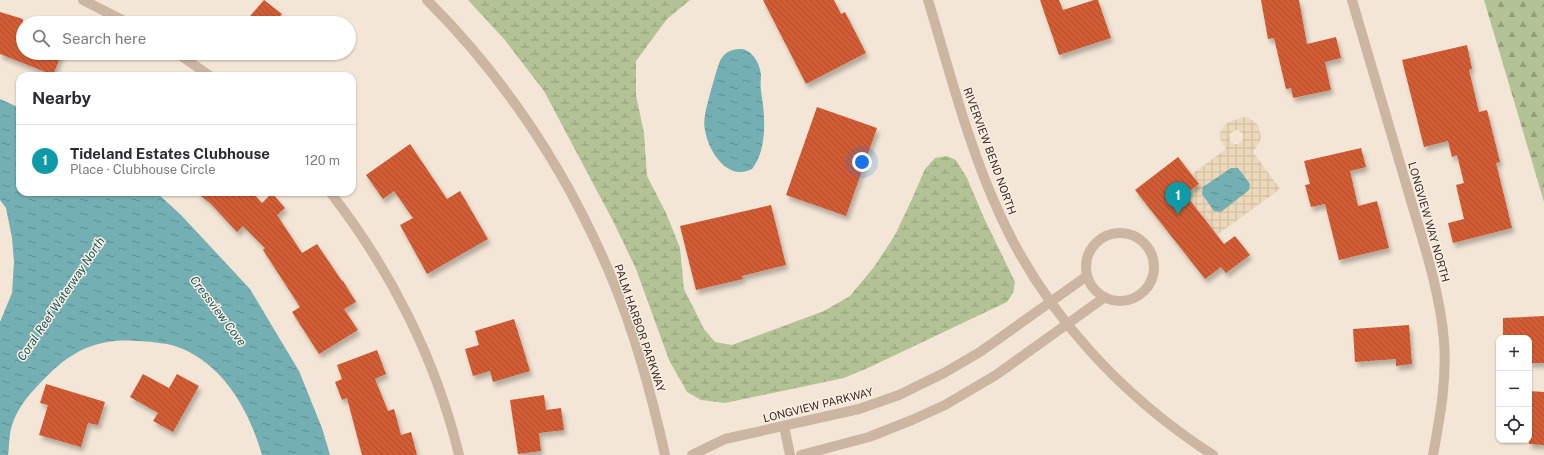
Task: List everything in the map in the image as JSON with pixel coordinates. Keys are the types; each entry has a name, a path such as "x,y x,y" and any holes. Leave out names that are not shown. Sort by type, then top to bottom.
{"street":[{"path":"83,0 114,16"},
{"name":"PALM HARBOR PARKWAY","path":"427,0 476,53 498,81 535,132 568,188 600,252 626,316 651,398 665,455"},
{"name":"RIVERVIEW BEND NORTH","path":"928,0 964,117 992,198 1009,234 1038,285 1067,325 1089,350 1154,412 1213,455"},
{"name":"LONGVIEW WAY NORTH","path":"1352,0 1428,259 1439,304 1444,341 1444,374 1434,455"},
{"path":"187,60 204,72"},
{"path":"333,196 376,257 409,318 448,413 459,455"},
{"path":"1109,234 1131,234 1141,240 1149,248 1153,258 1154,270 1152,280 1146,290 1137,297 1126,301 1115,301 1105,297 1096,292 1087,276 1086,260 1089,252 1093,245 1109,234"},
{"name":"LONGVIEW PARKWAY","path":"692,455 725,439 859,409 900,395 944,373 980,352 1087,276"},
{"path":"801,455 869,437 945,405 996,376 1105,297"},
{"path":"784,426 790,455"}],"green space":[{"path":"468,0 690,0 667,19 636,61 636,95 644,133 647,176 666,213 680,248 684,289 704,329 715,342 732,345 824,311 850,296 874,267 895,235 925,169 935,158 947,156 956,160 967,178 984,218 1015,282 1013,293 1007,302 844,378 725,403 701,400 687,392 669,360 636,269 614,223 544,91 504,39"},
{"path":"1484,0 1544,0 1544,202"}],"shaded area":[{"path":"1243,117 1248,117 1258,125 1261,137 1253,152 1280,189 1217,235 1185,194 1199,184 1192,174 1226,149 1220,136 1221,130 1229,122","holes":["1238,130 1243,134 1243,139 1239,144 1234,144 1230,141 1230,134 1234,131"]}],"water":[{"path":"742,49 753,55 759,67 764,110 764,131 761,151 752,169 743,172 727,168 720,162 710,146 704,123 717,68 721,59 730,51"},
{"path":"0,99 16,106 16,196 160,196 181,215 250,289 299,371 322,428 330,455 262,455 251,423 243,408 224,380 212,368 198,357 178,347 156,342 125,340 101,343 79,351 69,357 49,374 30,394 15,416 10,434 8,455 0,455 0,322 12,293 14,262 12,238 6,208 0,200"},
{"path":"1231,168 1238,168 1250,184 1249,190 1221,212 1214,211 1202,194 1203,187"}],"building":[{"path":"264,0 282,14 280,16 250,16"},
{"path":"763,0 834,0 841,14 845,12 866,53 806,84"},
{"path":"1040,0 1059,0 1063,10 1098,0 1111,38 1059,55"},
{"path":"1261,0 1299,0 1307,44 1336,37 1341,58 1325,62 1331,90 1293,98 1291,88 1286,89 1274,38 1268,39"},
{"path":"0,12 16,17 16,60 59,60 54,72 45,72 0,54"},
{"path":"1467,45 1472,69 1469,70 1479,112 1487,110 1500,162 1496,163 1512,228 1453,243 1448,223 1464,219 1456,185 1464,183 1457,155 1452,157 1448,141 1424,147 1402,60"},
{"path":"817,107 877,128 846,216 786,195"},
{"path":"410,144 447,199 460,191 488,239 427,274 400,225 413,218 394,191 383,199 366,175"},
{"path":"1361,148 1366,167 1350,171 1358,206 1377,201 1389,248 1339,260 1325,204 1311,207 1305,185 1310,184 1304,161"},
{"path":"1178,157 1199,184 1185,194 1224,244 1235,236 1250,255 1226,273 1221,267 1205,279 1135,190"},
{"path":"201,196 256,196 262,203 269,196 275,196 285,208 277,215 302,253 317,244 343,281 356,302 344,309 358,330 319,354 292,312 300,307 263,250 265,248 243,226 237,232 211,204"},
{"path":"771,205 786,265 742,276 743,279 696,290 680,226"},
{"path":"1544,316 1544,363 1532,363 1532,335 1503,335 1503,318"},
{"path":"514,319 530,371 493,382 490,371 473,376 465,349 479,345 475,331"},
{"path":"1409,325 1412,364 1396,366 1396,359 1355,362 1353,329"},
{"path":"377,350 386,374 375,379 388,411 394,409 401,435 411,432 417,455 362,455 347,398 342,400 335,382 342,379 337,365"},
{"path":"143,374 169,388 177,374 199,386 173,432 153,421 158,413 130,397"},
{"path":"46,384 105,402 98,425 88,423 81,447 39,435 48,405 40,403"},
{"path":"1532,391 1544,392 1544,445 1529,444 1532,443"},
{"path":"544,395 546,410 561,408 564,430 539,433 541,451 518,454 510,400"}],"place":[{"name":"Tideland Estates Clubhouse","path":"1178,215"}],"water label":[{"name":"Coral Reef Waterway North","path":"61,299"},
{"name":"Cressview Cove","path":"218,311"}]}
